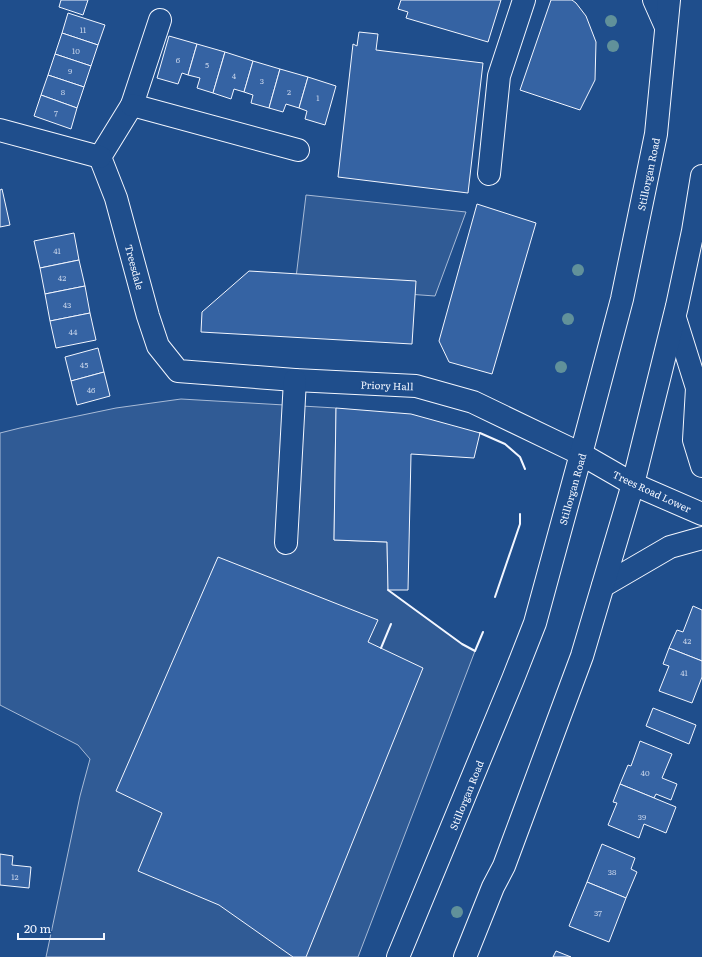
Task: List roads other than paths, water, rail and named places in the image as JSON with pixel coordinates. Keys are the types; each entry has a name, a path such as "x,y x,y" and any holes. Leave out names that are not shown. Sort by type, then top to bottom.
{"main road":[{"path":"489,174 499,76 524,0"},
{"path":"654,0 666,27"},
{"name":"Stillorgan Road","path":"398,957 504,701 534,622 582,454 622,299 656,134 669,0"},
{"path":"0,130 100,157 132,105 160,20"},
{"path":"132,105 298,150"},
{"name":"Treesdale","path":"100,157 116,198 148,316 158,346 178,371"},
{"path":"465,957 493,887 504,866 582,656 634,484 675,318 693,231 702,176"},
{"path":"675,318 697,388 694,440 702,466"},
{"name":"Priory Hall","path":"178,371 295,380 416,386 473,402 582,454"},
{"path":"286,543 295,380"},
{"name":"Trees Road Lower","path":"582,454 634,484 702,514"},
{"path":"603,586 670,547 702,538"}]}
